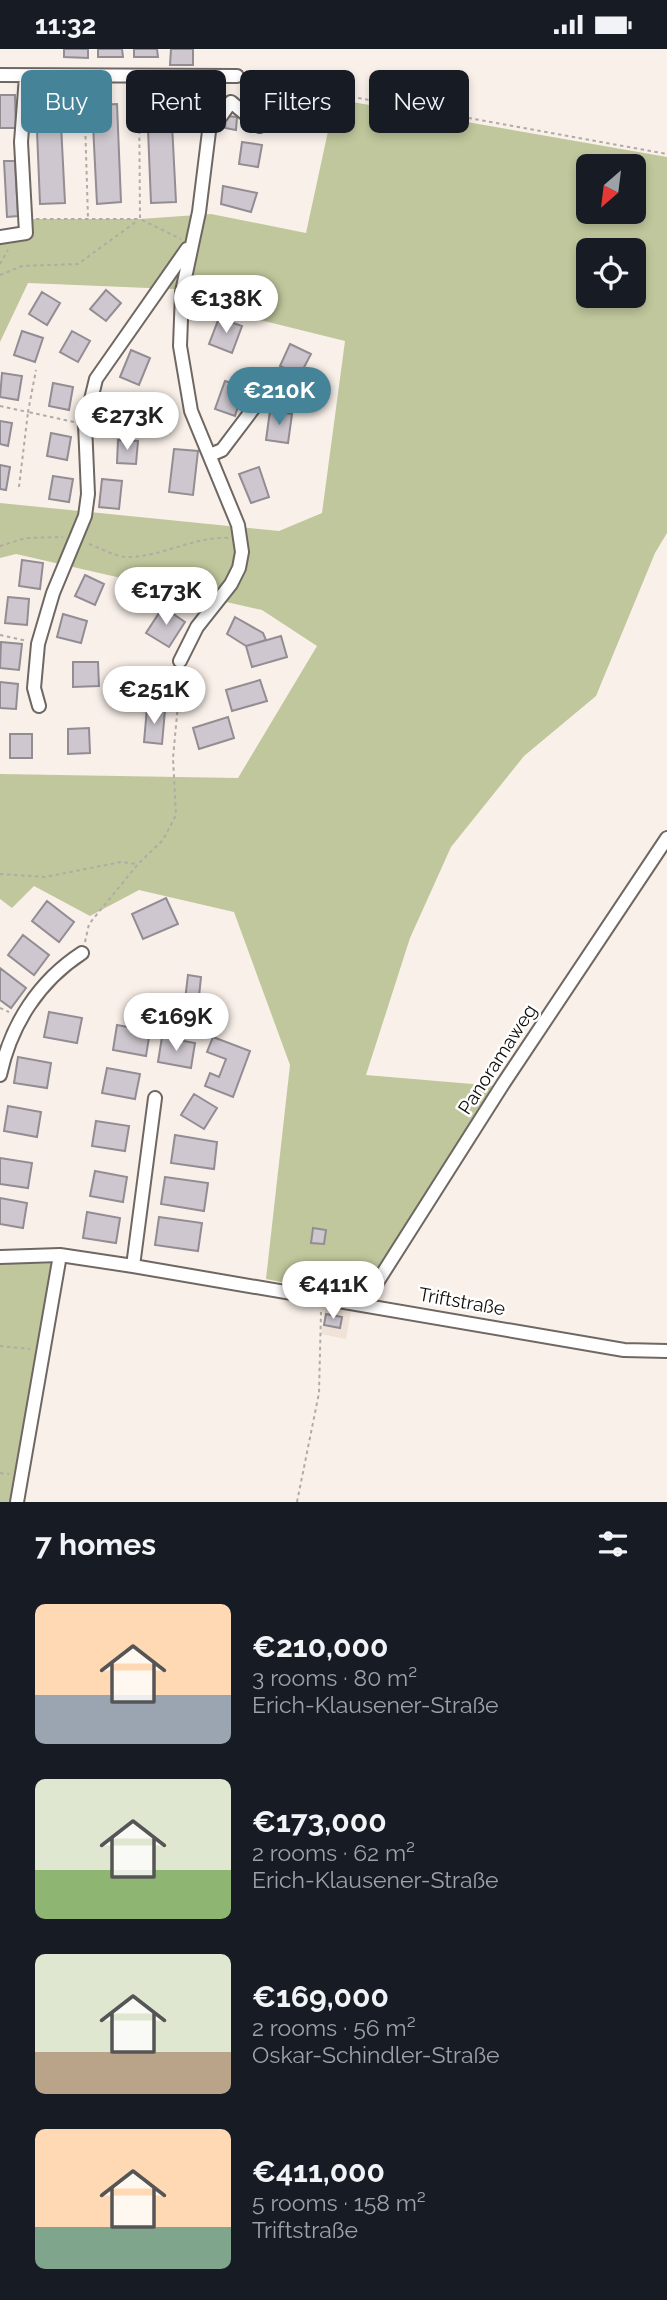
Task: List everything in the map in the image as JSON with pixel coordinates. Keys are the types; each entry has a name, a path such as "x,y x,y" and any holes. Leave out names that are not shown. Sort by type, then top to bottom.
{"street":[{"path":"0,75 21,76"},
{"path":"226,76 237,76"},
{"path":"226,107 230,101 240,109"},
{"path":"0,237 26,233 22,133"},
{"path":"180,661 197,627 231,584 239,568 240,538 191,411 180,346 182,292 199,212 209,133"},
{"path":"39,706 34,688 38,644 53,593 77,540 88,494 85,424 89,400 101,368 191,243"},
{"path":"210,455 222,450 268,389"},
{"name":"Panoramaweg","path":"364,1303 503,1084 667,838"},
{"path":"0,1075 4,1057 35,995 58,969 82,953"},
{"path":"133,1266 155,1098"},
{"path":"17,1502 61,1255"},
{"name":"Triftstraße","path":"0,1257 61,1255 364,1303 624,1350 667,1351"}],"path":[{"path":"237,76 667,154"},
{"path":"85,133 88,219"},
{"path":"139,133 140,219"},
{"path":"25,219 140,219 191,243"},
{"path":"0,275 22,266 78,264 123,228 140,219"},
{"path":"0,264 16,236"},
{"path":"19,487 36,370"},
{"path":"0,406 85,424"},
{"path":"0,546 26,538 77,540 124,557 219,537 240,538"},
{"path":"0,635 38,644"},
{"path":"82,953 89,925 138,864 163,840 176,815 173,758 182,681 180,661"},
{"path":"0,874 45,877 121,862 138,864"},
{"path":"297,1502 318,1393 323,1297"},
{"path":"0,1346 35,1349"},
{"path":"0,1473 15,1475"}],"shaded area":[{"path":"326,1307 351,1311 346,1339 321,1334"}],"green space":[{"path":"355,102 369,105 369,133 469,133 469,122 667,157 667,533 655,553 596,696 524,756 451,847 410,938 366,1075 496,1086 362,1298 266,1279 290,1065 234,912 139,890 90,916 34,886 12,908 0,899 0,774 238,778 317,646 262,610 16,554 0,558 0,503 279,531 322,513 345,341 240,315 196,290 28,283 0,342 0,238 26,233 25,219 140,219 211,214 306,233 328,133 355,133"},
{"path":"0,1262 64,1264 20,1502 0,1502"}],"building":[{"path":"64,49 88,49 88,58 64,57"},
{"path":"98,49 122,49 123,57 98,57"},
{"path":"134,49 157,49 158,57 134,57"},
{"path":"171,49 193,49 193,65 170,65"},
{"path":"0,95 15,95 16,128 0,128"},
{"path":"112,104 117,104 121,202 97,204 93,133 112,133"},
{"path":"226,116 237,117 236,130 226,128"},
{"path":"37,133 61,133 65,203 40,204"},
{"path":"148,133 172,133 176,202 151,203"},
{"path":"242,142 262,145 258,167 239,164"},
{"path":"4,161 15,161 18,216 7,217"},
{"path":"223,186 257,193 251,212 221,204"},
{"path":"106,290 121,303 106,321 90,309"},
{"path":"42,292 60,303 47,325 29,314"},
{"path":"219,318 242,326 232,353 209,344"},
{"path":"22,331 43,338 35,362 14,355"},
{"path":"72,331 90,341 78,362 60,352"},
{"path":"290,344 311,354 300,375 280,366"},
{"path":"131,350 150,358 139,385 120,377"},
{"path":"2,373 22,376 18,400 0,397"},
{"path":"225,381 244,387 235,416 215,409"},
{"path":"53,383 73,387 69,410 49,406"},
{"path":"129,397 151,400 148,422 126,420"},
{"path":"270,411 292,414 288,443 266,440"},
{"path":"0,421 12,423 8,446 0,444"},
{"path":"51,433 71,437 67,460 47,456"},
{"path":"118,440 138,441 136,464 117,463"},
{"path":"174,449 198,451 193,495 169,492"},
{"path":"0,465 10,467 6,490 0,489"},
{"path":"259,467 269,497 251,503 239,474"},
{"path":"53,476 73,479 69,502 49,499"},
{"path":"102,479 122,481 119,509 99,507"},
{"path":"22,560 43,563 40,589 19,586"},
{"path":"85,575 104,584 95,605 75,596"},
{"path":"8,597 29,599 27,625 5,623"},
{"path":"163,607 185,622 169,647 146,633"},
{"path":"63,614 87,621 81,643 57,637"},
{"path":"235,617 263,633 266,640 246,646 227,634"},
{"path":"281,636 287,657 252,667 246,646"},
{"path":"1,642 22,644 19,670 0,668"},
{"path":"73,662 98,662 99,686 73,687"},
{"path":"260,680 267,701 232,711 226,690"},
{"path":"0,682 18,684 16,709 0,708"},
{"path":"147,708 165,710 162,744 144,742"},
{"path":"228,717 234,738 199,749 193,728"},
{"path":"89,728 90,753 68,754 68,729"},
{"path":"10,734 32,734 32,758 10,758"},
{"path":"166,898 178,924 143,939 132,914"},
{"path":"47,901 74,922 59,942 32,921"},
{"path":"23,935 49,955 34,975 8,955"},
{"path":"0,968 26,988 11,1008 0,1000"},
{"path":"188,975 201,977 198,1006 221,1009 219,1029 182,1025"},
{"path":"49,1012 82,1018 77,1043 44,1037"},
{"path":"117,1025 150,1031 146,1056 113,1050"},
{"path":"162,1037 195,1043 191,1068 158,1062"},
{"path":"213,1037 250,1051 233,1097 205,1086 210,1073 219,1077 226,1059 207,1052"},
{"path":"18,1057 51,1063 47,1088 14,1083"},
{"path":"107,1068 140,1074 135,1099 102,1093"},
{"path":"194,1094 217,1108 204,1129 181,1115"},
{"path":"8,1106 41,1112 37,1137 4,1131"},
{"path":"96,1121 129,1126 125,1151 92,1146"},
{"path":"175,1135 217,1142 214,1169 171,1163"},
{"path":"0,1158 32,1163 28,1188 0,1184"},
{"path":"95,1171 127,1177 123,1202 90,1196"},
{"path":"165,1177 208,1183 204,1211 161,1204"},
{"path":"0,1198 27,1203 23,1228 0,1224"},
{"path":"87,1212 120,1218 116,1243 83,1238"},
{"path":"159,1217 202,1223 198,1251 155,1245"},
{"path":"313,1228 326,1230 324,1244 311,1243"},
{"path":"326,1314 342,1317 340,1328 324,1325"}]}
